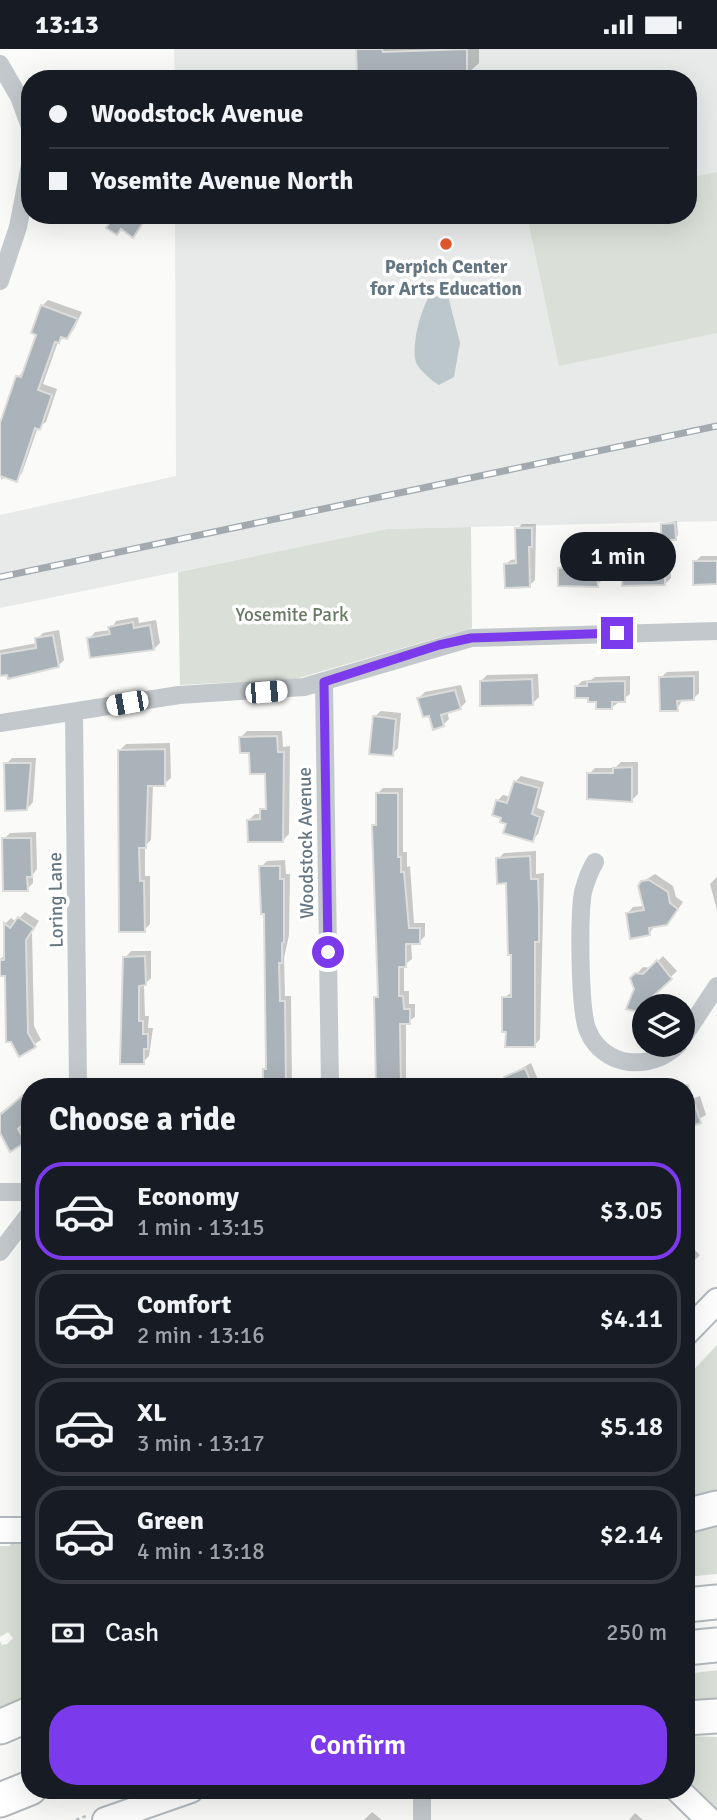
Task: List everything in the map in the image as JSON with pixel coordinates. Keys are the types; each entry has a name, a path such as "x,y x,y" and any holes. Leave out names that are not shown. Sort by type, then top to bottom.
{"highway":[{"path":"695,1514 717,1508"},
{"path":"695,1604 717,1602"},
{"path":"695,1648 717,1645"},
{"path":"695,1717 717,1716"},
{"path":"0,1727 21,1718"},
{"path":"695,1729 717,1730"},
{"path":"0,1749 21,1741"}],"street":[{"path":"0,64 21,102"},
{"path":"0,281 21,212"},
{"path":"0,723 178,695 283,691 324,682 439,645 471,638 717,631"},
{"name":"Woodstock Avenue","path":"324,682 330,1078"},
{"name":"Loring Lane","path":"74,712 78,1078"},
{"path":"595,862 583,895 583,1008 588,1031 595,1043 612,1058 632,1063 659,1057"},
{"path":"695,1019 717,986"},
{"path":"0,1192 21,1192"},
{"path":"0,1252 21,1225"},
{"path":"695,1324 717,1301"},
{"path":"0,1518 21,1517"},
{"path":"0,1530 21,1530"},
{"path":"105,1820 165,1799"},
{"path":"422,1799 422,1820"},
{"path":"687,1799 709,1820"}],"shaded area":[{"path":"174,49 717,49 717,521 387,529 0,608 0,515 176,476 175,224 697,224 697,70 175,70"},
{"path":"437,287 447,292 460,343 454,377 439,385 427,376 415,359 416,337 422,312"}],"green space":[{"path":"717,172 717,333 559,366 529,224 697,224 697,176"},
{"name":"Yosemite Park","path":"471,527 472,628 295,679 180,685 178,572 387,529"},
{"path":"717,1345 717,1499 695,1504 695,1368"},
{"path":"717,1520 717,1574 695,1576 695,1525"},
{"path":"21,1538 21,1702 0,1712 0,1641 2,1645 7,1644 13,1638 8,1632 0,1637 0,1546 10,1546 12,1541"},
{"path":"717,1670 717,1705 695,1705 695,1673"},
{"path":"695,1736 717,1737 717,1811 695,1790"}],"building":[{"path":"356,49 382,49 383,52 467,49 467,70 357,70"},
{"path":"109,224 142,224 133,238 121,229 117,235 106,228"},
{"path":"41,305 78,319 67,339 61,337 59,343 55,342 38,390 52,395 40,430 35,428 17,482 0,476 0,423 16,376 21,377 36,335 31,333"},
{"path":"675,523 676,540 661,540 661,524"},
{"path":"515,528 532,528 532,547 529,547 530,587 505,588 504,564 516,563"},
{"path":"693,561 717,561 717,584 693,585"},
{"path":"665,562 665,585 622,586 621,563"},
{"path":"597,564 598,587 558,586 558,568"},
{"path":"133,622 134,628 150,625 154,650 90,658 87,638 110,634 108,627"},
{"path":"53,635 59,667 8,679 7,675 0,676 0,654 36,648 35,638"},
{"path":"694,676 694,700 677,701 678,711 660,711 659,677"},
{"path":"532,679 533,705 480,706 480,681"},
{"path":"625,681 625,702 612,702 612,709 596,709 596,702 588,702 588,698 575,698 575,686 587,686 587,682"},
{"path":"455,690 461,709 441,715 444,726 433,730 429,716 423,717 417,698"},
{"path":"373,716 396,719 393,756 369,754"},
{"path":"277,736 278,752 284,752 283,842 248,842 247,820 260,819 260,809 266,809 265,774 250,774 249,753 240,753 239,737"},
{"path":"165,749 165,786 148,786 146,848 139,848 140,881 144,881 145,932 119,932 118,750"},
{"path":"4,763 31,763 27,810 5,811"},
{"path":"632,767 632,802 587,799 587,773 613,773 613,768"},
{"path":"514,781 539,788 532,814 540,817 533,842 503,833 506,824 500,822 501,818 492,815 496,800 507,803"},
{"path":"376,793 398,793 398,857 401,857 401,872 404,872 409,928 420,928 420,944 406,944 406,967 399,967 399,996 403,996 404,1009 410,1009 410,1024 400,1024 401,1078 376,1078 374,997 378,997 372,825 376,825"},
{"path":"2,838 31,838 32,877 27,877 28,891 3,891"},
{"path":"530,856 531,879 538,879 539,909 539,942 535,942 535,1047 505,1047 502,997 511,997 511,955 508,955 506,883 497,884 496,858"},
{"path":"259,866 280,866 280,879 284,879 284,942 282,963 279,963 280,1001 285,1001 286,1078 263,1078 263,1069 266,1069 264,914 261,914"},
{"path":"649,880 668,892 670,903 678,909 667,925 649,928 650,935 630,939 626,913 644,910 638,886 641,881"},
{"path":"18,917 34,928 26,940 28,1033 36,1047 19,1057 11,1042 6,1042 5,976 0,976 0,960 4,960 4,923 10,928"},
{"path":"145,956 146,985 139,986 139,1021 143,1021 143,1034 148,1034 148,1049 144,1049 144,1064 120,1064 123,957"},
{"path":"657,960 672,979 655,994 632,994 634,989 630,978 635,973 643,974"},
{"path":"632,994 632,1011 626,1009"},
{"path":"525,1068 529,1078 504,1078"},
{"path":"21,1097 21,1126 18,1129 21,1145 10,1152 0,1133 0,1115"},
{"path":"695,1105 701,1123 695,1125"}],"railway":[{"path":"0,577 717,426"}],"place":[{"name":"Perpich Center for Arts Education","path":"446,244"}],"route":[{"path":"328,952 324,682 453,641 492,636 617,633"}]}
